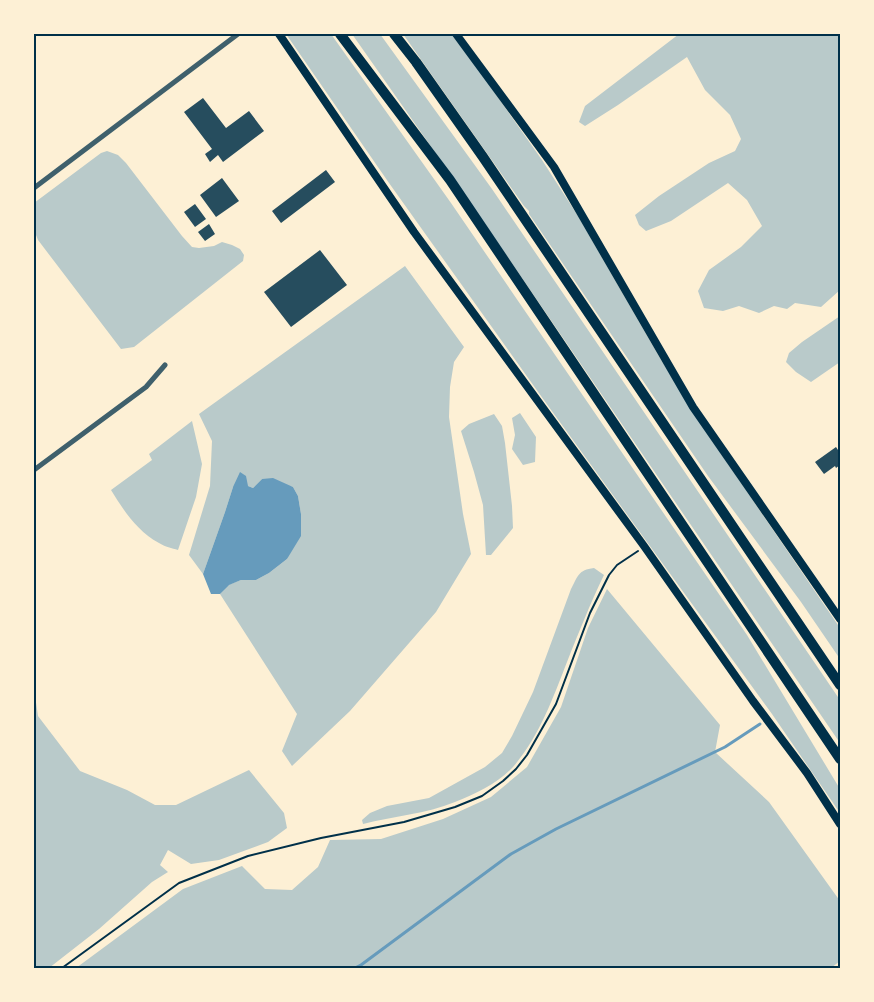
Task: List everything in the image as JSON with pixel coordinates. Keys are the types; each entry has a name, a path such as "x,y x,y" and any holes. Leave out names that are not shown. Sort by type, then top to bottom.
{"highway":[{"path":"340,34 450,180 840,760"},
{"path":"394,34 483,157 840,685"}],"main road":[{"path":"279,34 414,232 644,546 753,701 807,773 840,824"},
{"path":"456,34 554,167 694,407 840,619"}],"street":[{"path":"34,188 238,34"},
{"path":"34,470 146,387 165,365"}],"path":[{"path":"62,968 179,883 248,856 322,838 404,822 455,807 482,796 503,781 527,755 556,704 590,614 609,575 617,565 644,546"}],"shaded area":[{"path":"286,34 331,34 451,203 747,635 840,789 840,813 772,714 389,183"},
{"path":"352,34 380,34 492,189 840,700 840,743 470,202"},
{"path":"403,34 451,34 542,160 578,216 698,420 840,628 840,659 801,602 708,476 529,214 529,211"},
{"path":"679,34 840,34 840,290 821,307 795,303 787,309 774,306 759,313 739,306 723,311 704,308 698,291 709,270 741,247 762,226 747,200 728,183 671,221 646,231 639,225 635,215 659,196 709,163 735,151 741,139 730,115 705,90 687,57 585,126 579,122 585,106"},
{"path":"107,151 118,155 126,163 192,247 214,246 222,242 240,249 244,255 243,261 134,347 121,349 38,240 34,230 34,203 101,153"},
{"path":"405,266 464,347 454,362 450,387 449,417 463,514 471,554 436,612 350,711 292,766 282,751 297,714 220,594 228,585 241,580 256,580 287,559 301,514 298,496 293,487 262,479 253,488 248,486 233,487 203,574 189,555 210,486 212,441 199,414"},
{"path":"840,316 840,362 811,382 796,372 786,362 789,353"},
{"path":"520,413 536,437 535,462 523,465 512,449 515,435 512,418"},
{"path":"494,414 502,426 505,443 513,528 491,555 486,555 483,505 461,431 469,424"},
{"path":"192,421 202,464 196,497 178,550 161,544 144,533 126,513 111,490 152,460 149,454"},
{"path":"594,568 604,575 538,730 513,767 486,788 455,802 433,809 363,824 362,820 370,813 387,806 429,798 485,767 502,753 533,692 571,589 582,572"},
{"path":"607,589 720,725 715,752 769,802 840,901 840,961 831,968 76,968 183,889 242,866 265,889 292,890 318,867 330,840 381,839 443,819 491,797 527,767 561,707 588,628"},
{"path":"34,689 38,716 80,771 127,790 155,805 176,805 249,770 284,813 287,828 268,842 219,860 191,864 168,850 160,865 168,872 152,882 99,929 49,968 34,968"}],"water":[{"path":"240,472 246,476 248,486 253,488 262,479 273,478 293,487 298,496 301,514 301,536 287,559 269,573 256,580 241,580 229,585 220,594 211,594 203,574"}],"building":[{"path":"203,98 226,128 249,111 264,131 223,162 218,155 210,162 205,154 212,149 184,112"},
{"path":"326,170 335,182 281,223 272,211"},
{"path":"222,178 239,201 216,217 200,195"},
{"path":"195,204 206,219 195,227 184,212"},
{"path":"209,224 215,234 205,241 198,232"},
{"path":"320,250 347,285 291,327 264,292"},
{"path":"836,447 840,453 840,465 836,468 835,466 824,474 815,462"}],"waterway":[{"path":"355,968 511,854 556,829 725,747 760,724"}]}
